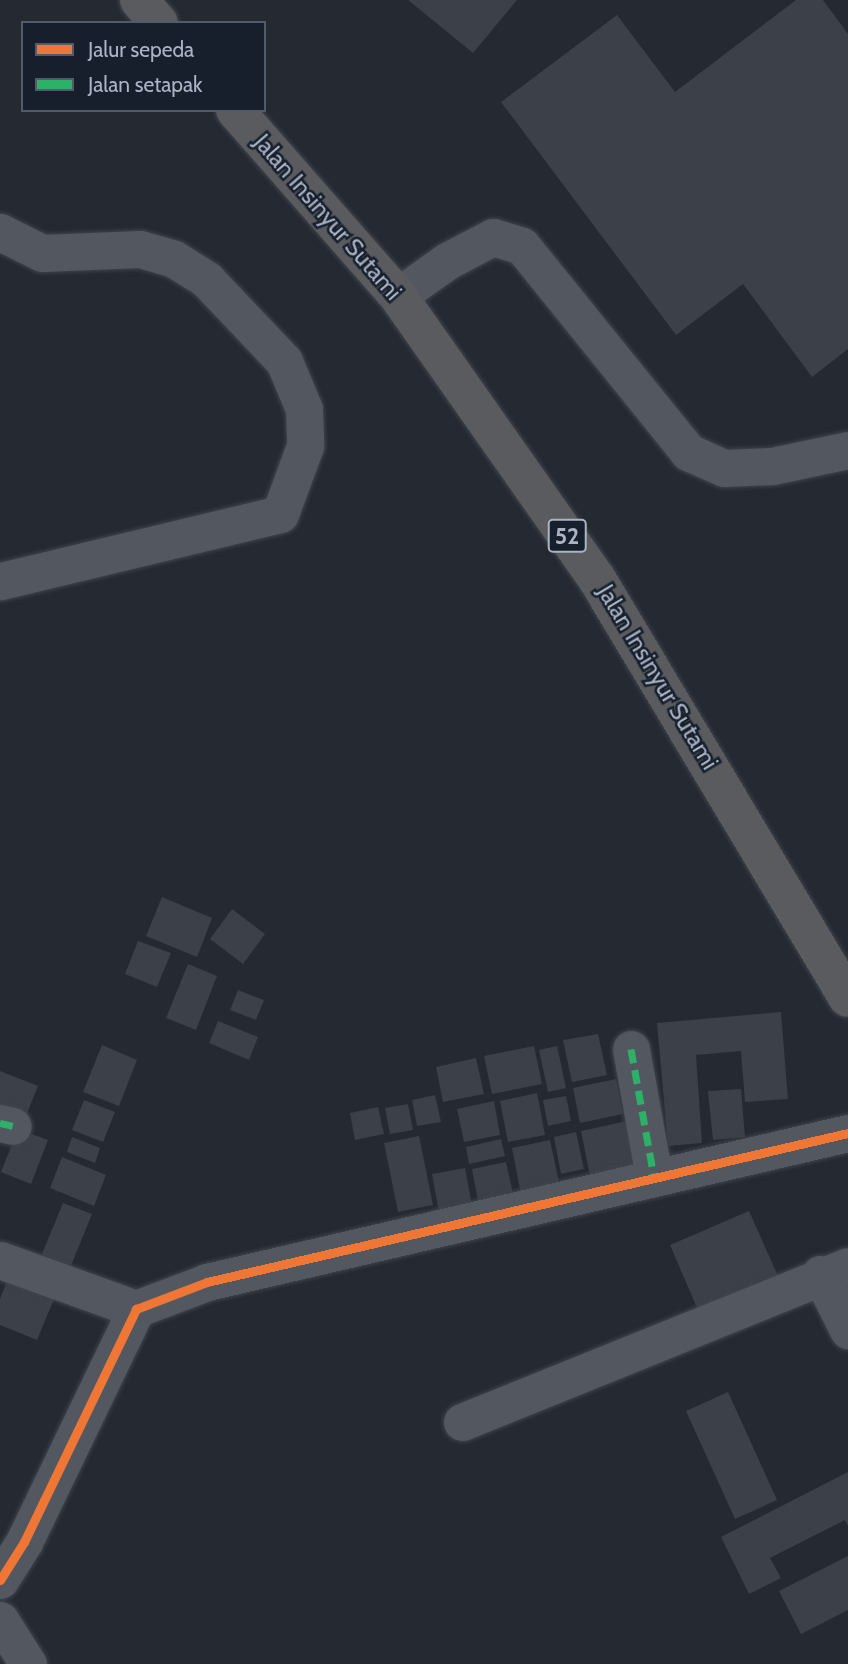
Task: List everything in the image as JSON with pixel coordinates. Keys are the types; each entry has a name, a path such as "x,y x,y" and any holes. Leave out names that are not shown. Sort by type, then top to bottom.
{"highway":[{"path":"139,0 157,21"},
{"name":"Jalan Insinyur Sutami","path":"237,112 398,296 597,579 848,998"}],"street":[{"path":"0,232 42,253 140,249 174,259 207,279 284,361 304,409 305,446 280,514 0,581"},
{"path":"398,296 447,261 493,237 522,246 688,452 724,468 772,466 848,450"},
{"path":"631,1049 654,1177"},
{"path":"0,1260 136,1309 207,1282 848,1133"},
{"path":"462,1422 834,1270 848,1330"},
{"path":"0,1580 24,1542 136,1309"},
{"path":"0,1620 28,1664"}],"building":[{"path":"408,0 517,0 473,53"},
{"path":"796,0 823,0 848,34 848,349 812,377 743,284 676,335 501,102 617,15 675,92"},
{"path":"162,897 212,918 197,957 146,936"},
{"path":"232,909 265,934 243,964 210,939"},
{"path":"138,941 171,953 157,987 125,974"},
{"path":"188,964 217,976 196,1030 166,1018"},
{"path":"238,990 264,1000 256,1020 230,1010"},
{"path":"781,1012 788,1099 745,1102 741,1051 696,1055 702,1143 668,1146 657,1023"},
{"path":"218,1021 258,1037 249,1060 209,1043"},
{"path":"598,1034 607,1075 572,1082 563,1040"},
{"path":"102,1045 137,1060 119,1106 83,1092"},
{"path":"534,1046 542,1084 492,1094 484,1056"},
{"path":"557,1046 566,1088 548,1092 539,1050"},
{"path":"476,1058 484,1094 443,1102 436,1067"},
{"path":"0,1071 38,1086 21,1128 0,1119"},
{"path":"616,1079 623,1114 580,1123 573,1088"},
{"path":"741,1089 745,1137 713,1140 708,1091"},
{"path":"537,1093 545,1135 508,1142 500,1101"},
{"path":"435,1095 441,1122 417,1126 412,1100"},
{"path":"566,1096 571,1121 548,1126 543,1100"},
{"path":"84,1100 115,1112 103,1142 72,1130"},
{"path":"494,1101 500,1135 464,1142 457,1109"},
{"path":"408,1104 413,1130 390,1134 385,1108"},
{"path":"378,1107 384,1134 355,1140 350,1113"},
{"path":"627,1121 639,1177 592,1186 581,1131"},
{"path":"18,1129 48,1140 31,1184 1,1172"},
{"path":"576,1132 584,1169 561,1174 554,1137"},
{"path":"419,1136 433,1205 398,1212 384,1143"},
{"path":"72,1137 100,1148 95,1163 67,1152"},
{"path":"501,1139 505,1156 469,1164 466,1147"},
{"path":"550,1140 560,1187 521,1195 512,1148"},
{"path":"62,1157 106,1175 94,1206 50,1188"},
{"path":"506,1162 514,1198 479,1206 472,1169"},
{"path":"465,1168 472,1205 439,1212 432,1174"},
{"path":"63,1203 92,1214 66,1278 37,1266"},
{"path":"749,1211 778,1276 698,1310 670,1245"},
{"path":"10,1273 57,1292 37,1340 0,1325 0,1299"},
{"path":"728,1392 777,1500 735,1519 686,1411"},
{"path":"848,1472 848,1526 845,1520 770,1558 781,1578 749,1594 721,1537"},
{"path":"848,1556 848,1610 801,1634 779,1591"}],"marked path":[{"path":"631,1049 654,1177"},
{"path":"0,1123 13,1126"}],"cycle path":[{"path":"0,1580 24,1542 136,1309 207,1282 848,1133"}]}
